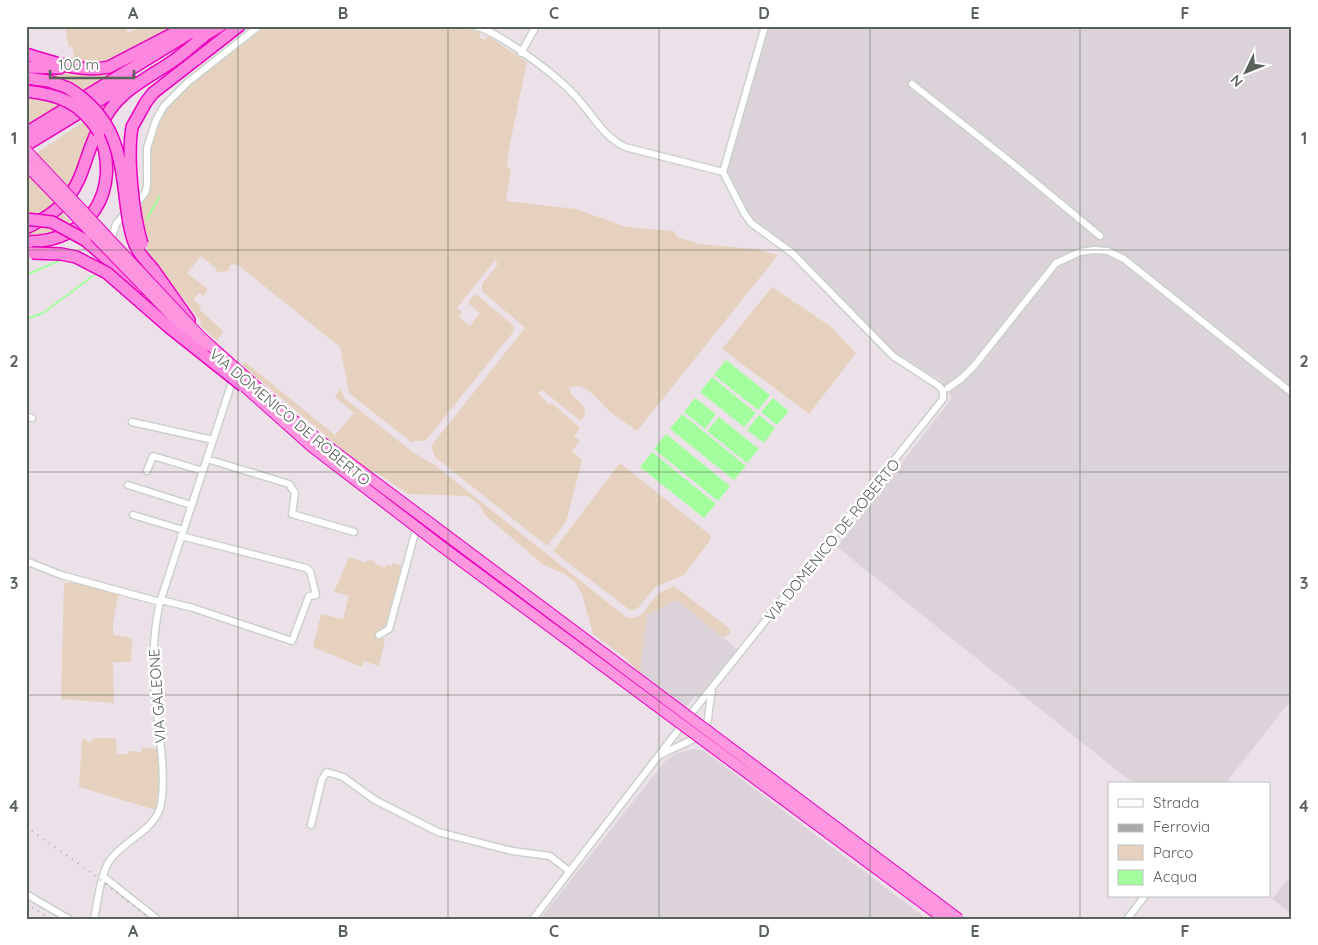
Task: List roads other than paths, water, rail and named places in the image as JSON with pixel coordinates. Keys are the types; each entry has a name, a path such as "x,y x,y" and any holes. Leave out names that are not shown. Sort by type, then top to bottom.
{"highway":[{"path":"26,68 95,69 109,66 188,26"},
{"path":"26,133 202,31 220,26"},
{"path":"152,269 140,237 129,148 132,127 153,93 239,26"},
{"path":"26,145 202,31"},
{"path":"26,228 51,215 68,199 81,178 99,129 117,101 126,92 176,59 202,31"},
{"path":"26,54 72,68"},
{"path":"26,78 49,81 68,88 87,101 110,129 121,160 130,227 136,248 202,338"},
{"path":"26,91 50,94 67,100 84,112 94,124 104,145 108,174 101,200 86,220 65,234 28,249"},
{"path":"26,150 202,338 298,424 959,919"},
{"path":"26,166 151,296 243,386 312,447 436,542 944,919"},
{"path":"26,219 52,222 68,229 85,240 151,296"},
{"path":"28,249 76,257 107,273 170,328 243,386"}],"street":[{"name":"VIA DOMENICO DE ROBERTO","path":"259,26 188,82 164,106 151,133 147,148 147,186 145,193 124,214 112,235 111,242 115,250 163,303 234,373 315,443 950,919"},
{"path":"521,53 536,26"},
{"path":"765,26 724,172 744,213 751,223 792,253 893,356 945,389 962,378 974,366 1056,263 1080,252 1108,251 1124,259 1292,393"},
{"path":"479,27 521,53 566,87 579,99 607,136 616,142 625,147 724,172"},
{"path":"912,84 1007,158 1100,236"},
{"name":"VIA GALEONE","path":"94,919 110,860 142,831 157,814 160,806 162,762 152,662 155,623 160,601 234,373"},
{"name":"VIA DOMENICO DE ROBERTO","path":"533,919 686,720 942,402 945,389"},
{"path":"132,422 213,440"},
{"path":"147,471 153,456 203,471"},
{"path":"206,459 290,484 295,493 292,514 354,532"},
{"path":"128,485 191,505"},
{"path":"26,561 61,575 193,608 292,641 308,598 315,596 316,592 310,571 306,568 237,548 231,549 133,515"},
{"path":"378,635 388,629 418,520"},
{"name":"VIA DOMENICO DE ROBERTO","path":"658,756 693,740 702,732 708,719 708,704 714,687"},
{"path":"311,825 322,779 327,772 343,777 375,800 438,832 512,851 550,856 569,871"},
{"path":"104,877 157,919"},
{"path":"26,894 70,919"},
{"path":"1127,919 1143,898"}],"water":[{"path":"726,360 770,395 758,410 714,375"},
{"path":"712,377 756,413 744,427 700,392"},
{"path":"695,398 716,414 705,429 684,412"},
{"path":"773,398 789,411 777,425 761,412"},
{"path":"682,414 746,466 734,480 670,429"},
{"path":"759,415 775,428 764,443 747,430"},
{"path":"719,417 759,449 747,463 707,431"},
{"path":"666,434 730,486 718,501 654,449"},
{"path":"652,452 716,504 704,518 640,467"}],"waterway":[{"path":"147,219 159,197"},
{"path":"26,275 63,259"},
{"path":"26,319 43,313 97,273"}],"railway":[{"path":"26,827 93,874 150,919"},
{"path":"26,904 51,919"}]}
